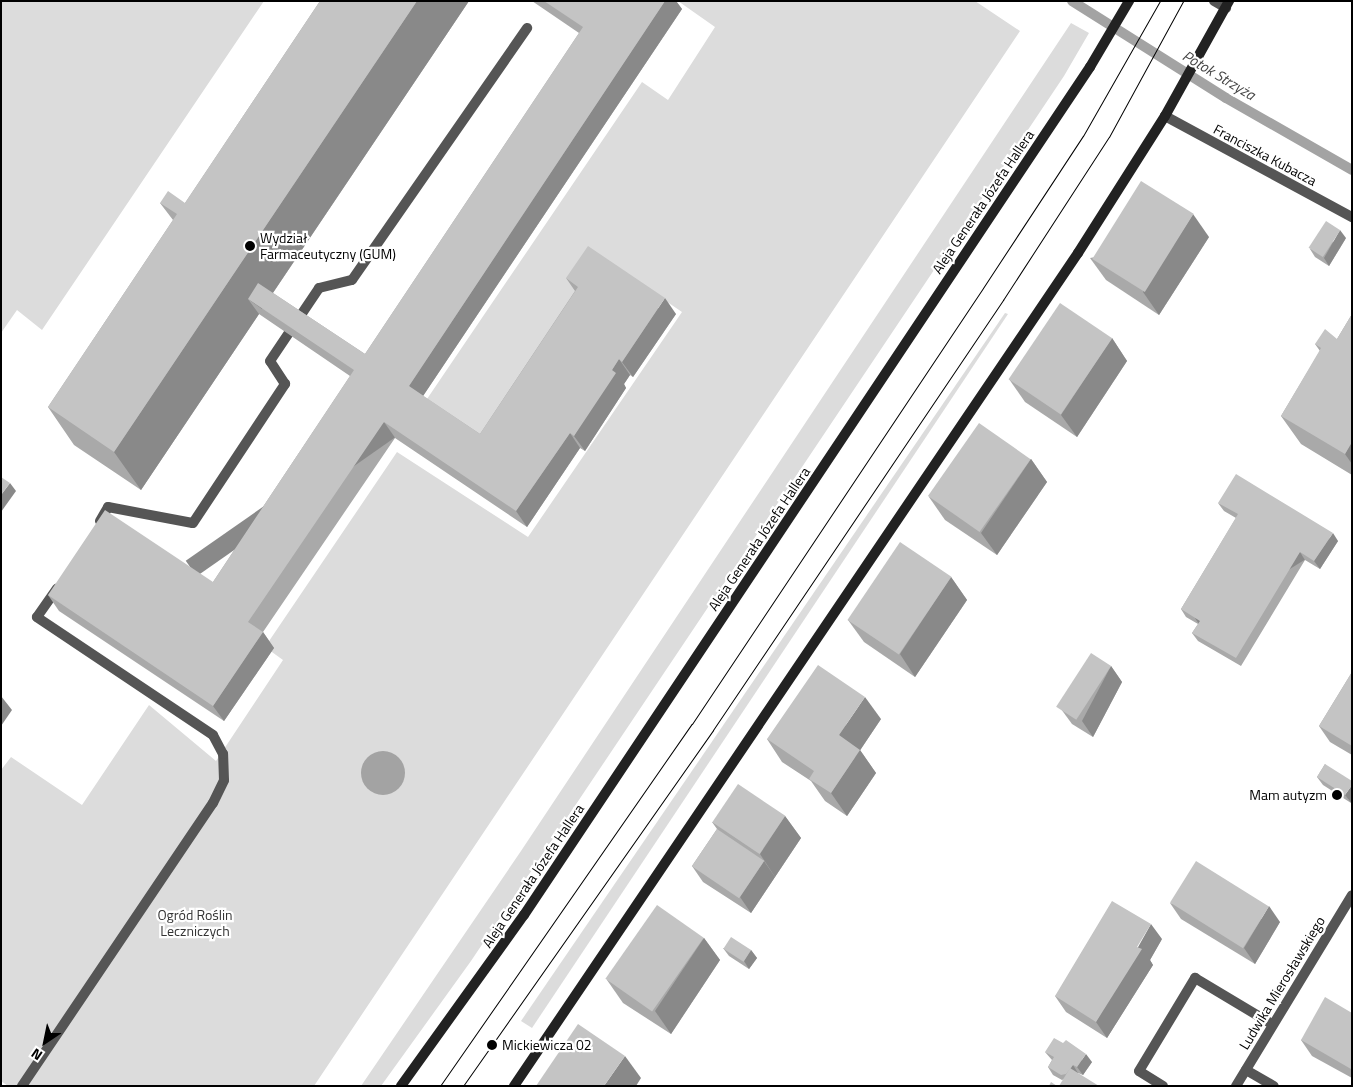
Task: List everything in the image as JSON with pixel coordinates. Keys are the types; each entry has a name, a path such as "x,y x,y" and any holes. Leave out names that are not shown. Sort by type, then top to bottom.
{"main road":[{"name":"Aleja Generała Józefa Hallera","path":"401,1086 530,907 1090,67 1129,1"},
{"path":"514,1086 1078,254 1165,116 1227,4"}],"street":[{"path":"1214,1 1227,4"},
{"path":"93,531 108,507 193,523 285,384 270,361 319,288 352,280 527,28"},
{"name":"Franciszka Kubacza","path":"1165,116 1352,217"},
{"path":"22,1086 213,804 224,780 223,754 214,735 37,618 63,578"},
{"name":"Ludwika Mierosławskiego","path":"1236,1086 1352,895"},
{"path":"1163,1086 1139,1071 1195,978 1272,1024"},
{"path":"1246,1070 1274,1086"}],"green space":[{"path":"1,1 264,1 42,330 17,310 1,333"},
{"name":"Ogród Roślin Leczniczych","path":"678,1 975,1 1020,31 314,1086 8,1086 1,1081 1,770 11,757 82,805 149,705 216,761 283,660 265,647 397,452 528,537 682,312 598,255 484,439 427,399 642,82 668,100 715,27"},
{"path":"1071,23 1089,33 1064,76 471,961 381,1086 361,1086 521,851"},
{"path":"1005,313 1008,314 532,1028 521,1021"}],"shaded area":[{"path":"379,751 387,751 399,757 405,773 399,789 387,795 379,795 367,789 361,777 361,769 367,757"}],"building":[{"path":"320,1 417,1 114,452 48,407 177,214 160,203 168,191 185,203"},
{"path":"544,1 665,1 409,386 480,434 578,287 566,278 588,246 665,298 622,362 619,359 612,370 616,373 574,436 570,433 516,511 384,422 248,622 263,632 213,706 48,595 105,510 213,582 354,370 248,299 258,283 365,354 583,27"},
{"path":"1141,181 1194,214 1145,292 1092,259"},
{"path":"1326,221 1340,230 1323,257 1309,248"},
{"path":"1060,303 1112,338 1061,415 1009,379"},
{"path":"1352,314 1352,442 1345,454 1281,416 1321,348 1315,344 1325,329 1337,339"},
{"path":"979,423 1031,459 980,532 928,496"},
{"path":"1236,474 1333,533 1314,561 1300,552 1236,658 1192,633 1200,621 1181,609 1238,514 1218,503"},
{"path":"1,477 10,483 1,495"},
{"path":"900,542 951,577 899,655 847,620"},
{"path":"1091,653 1111,666 1076,720 1056,707"},
{"path":"818,665 865,697 839,735 860,750 831,793 809,779 814,771 767,739"},
{"path":"1352,672 1352,746 1319,726"},
{"path":"1325,764 1352,781 1352,785 1345,795 1317,777"},
{"path":"738,784 785,816 760,854 712,822"},
{"path":"717,829 764,861 739,898 692,866"},
{"path":"1196,861 1269,907 1243,948 1170,903"},
{"path":"1112,901 1151,924 1137,947 1142,949 1096,1022 1055,996"},
{"path":"657,905 704,938 652,1011 605,979"},
{"path":"731,937 751,950 744,962 723,949"},
{"path":"1325,997 1352,1013 1351,1069 1301,1040"},
{"path":"578,1024 625,1056 604,1086 536,1086"},
{"path":"1054,1038 1063,1043 1066,1040 1086,1054 1077,1067 1073,1065 1066,1074 1061,1075 1048,1067 1054,1057 1045,1052"},
{"path":"1070,1068 1099,1086 1059,1086"},
{"path":"1051,1082 1057,1086 1049,1086"}],"waterway":[{"name":"Potok Strzyża","path":"1072,1 1226,98 1352,170"}],"tram line":[{"path":"440,1086 692,724 983,288 1083,136 1160,1"},
{"path":"463,1086 713,730 1003,300 1109,137 1183,1"}],"place":[{"name":"Wydział Farmaceutyczny (GUM)","path":"250,246"},
{"name":"Mam autyzm","path":"1337,795"},
{"name":"Mickiewicza 02","path":"492,1045"}]}
